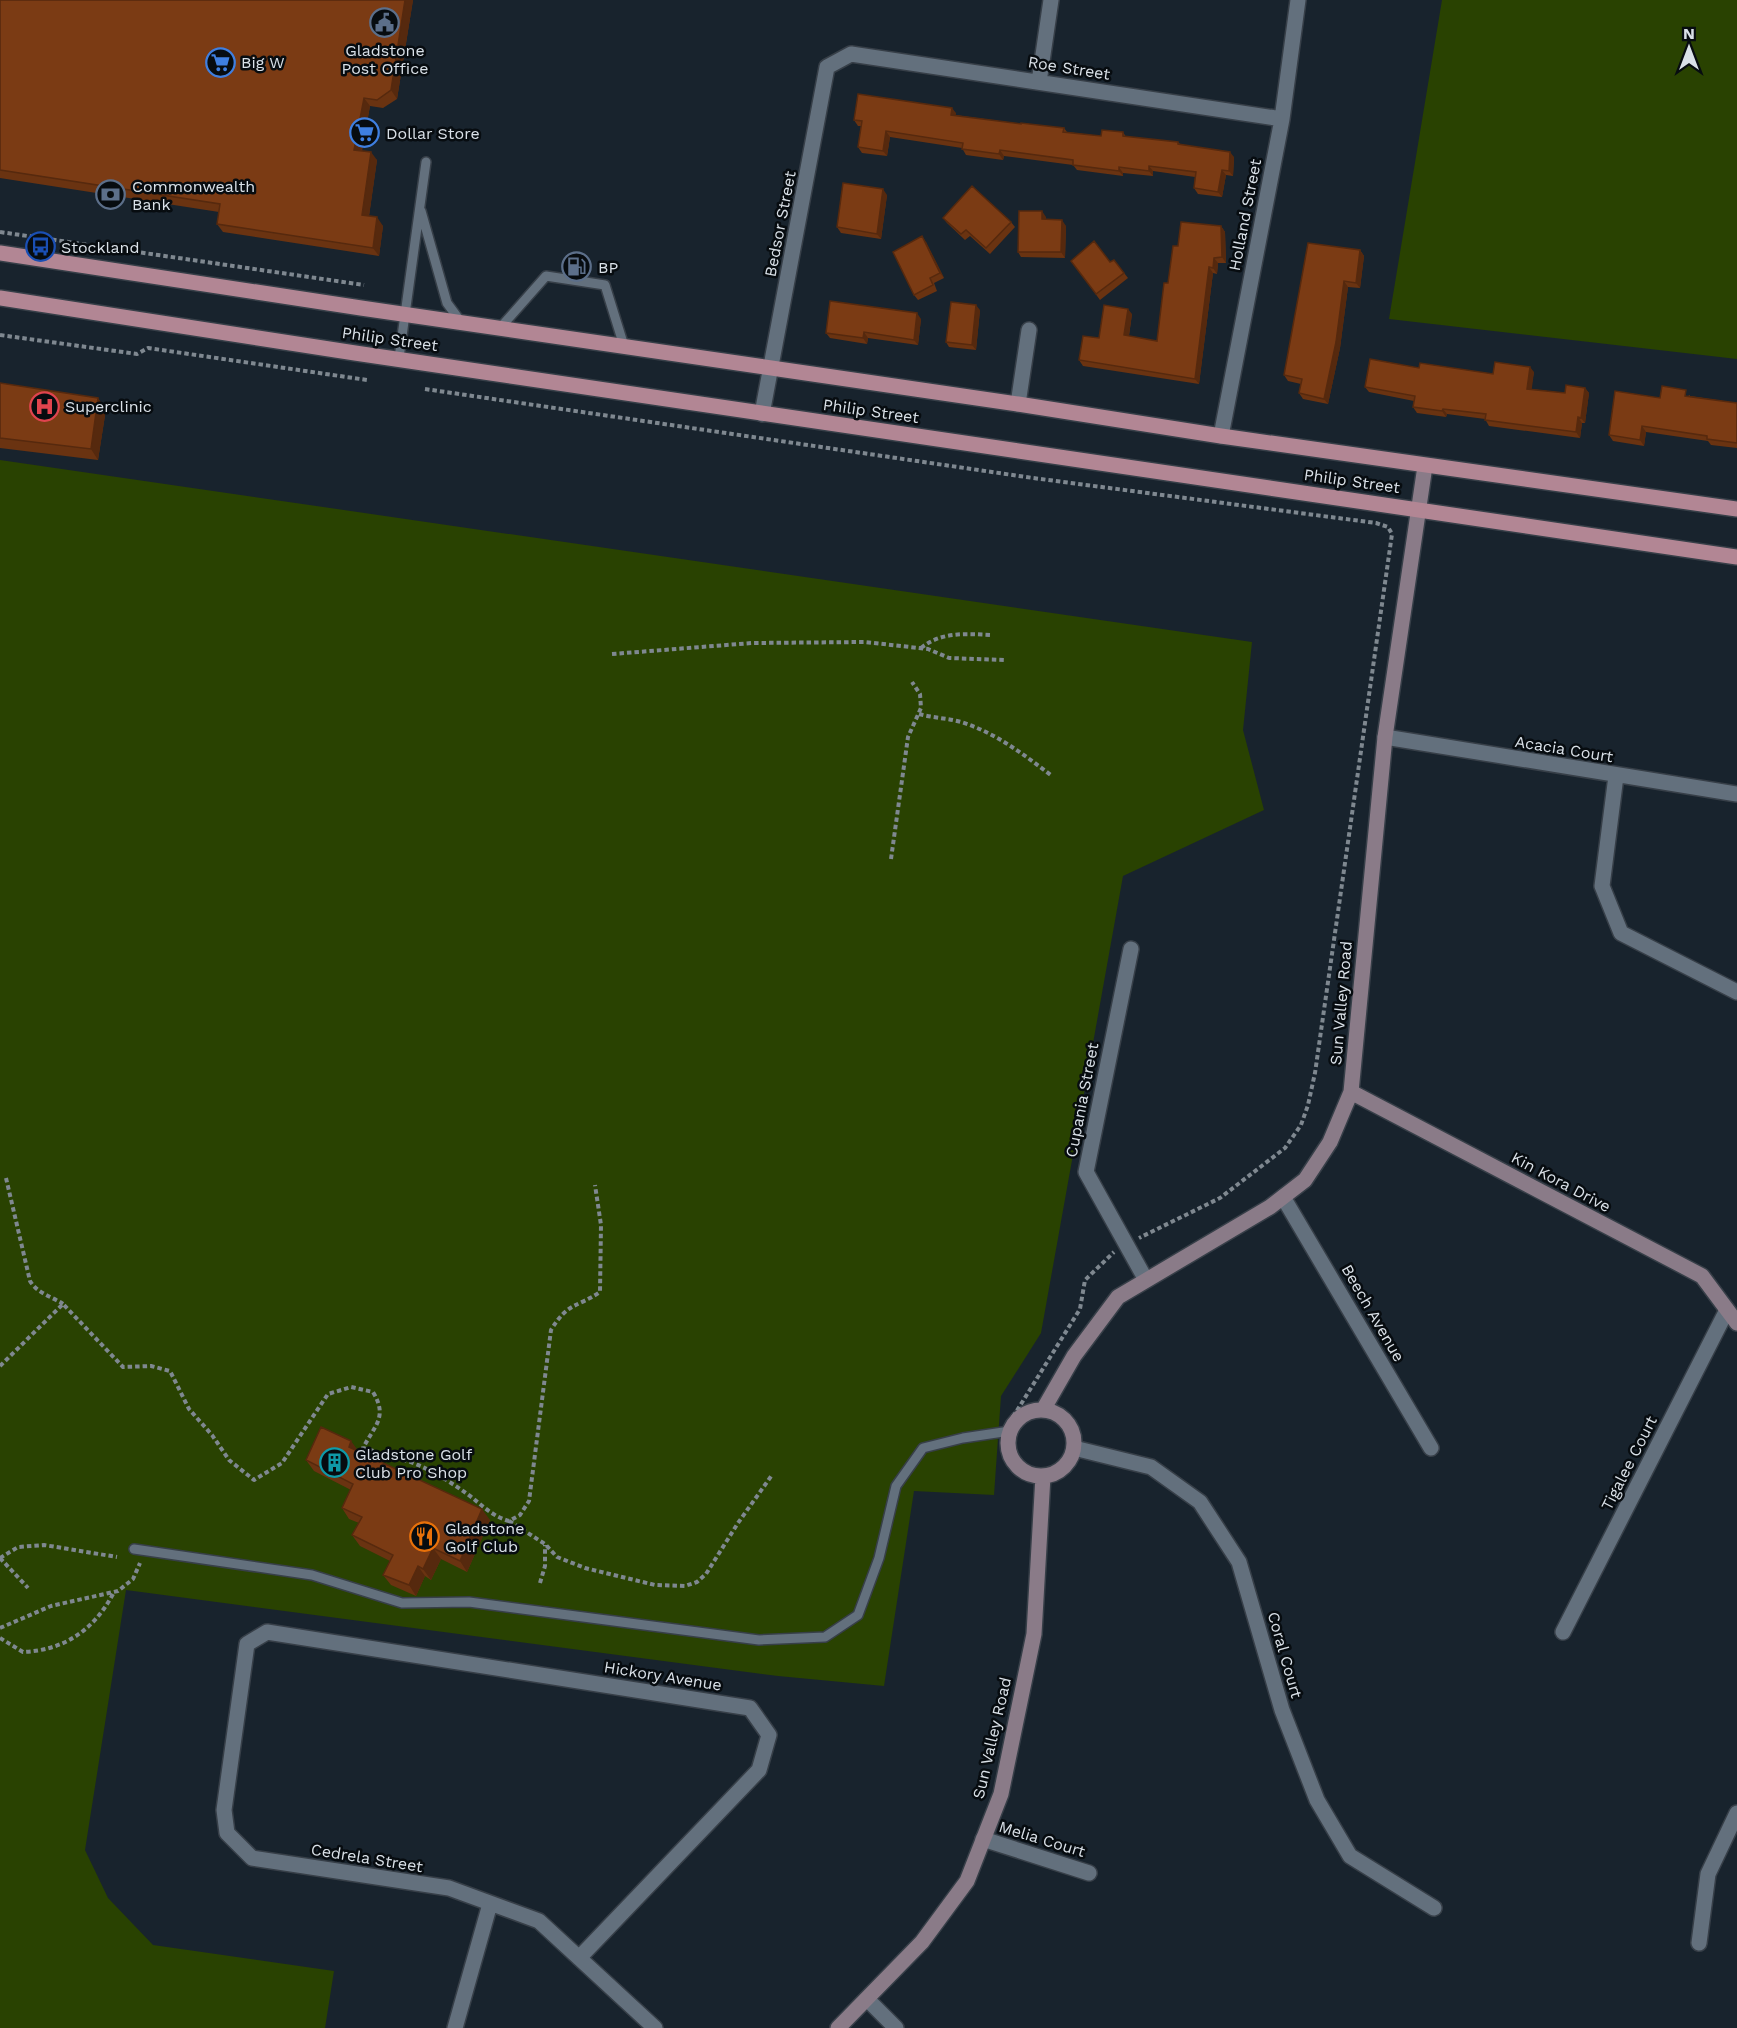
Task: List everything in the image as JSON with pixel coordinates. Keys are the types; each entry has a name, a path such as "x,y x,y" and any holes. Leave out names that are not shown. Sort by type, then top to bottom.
{"main road":[{"name":"Philip Street","path":"0,253 770,366 1221,436 1737,509"},
{"name":"Philip Street","path":"0,298 762,414 1737,557"}],"street":[{"path":"1039,82 1051,0"},
{"name":"Holland Street","path":"1221,436 1282,119 1298,0"},
{"name":"Roe Street","path":"851,54 1282,119"},
{"name":"Bedsor Street","path":"762,414 827,67 851,54"},
{"path":"1018,404 1029,330"},
{"name":"Sun Valley Road","path":"1043,1410 1074,1356 1118,1297 1234,1228 1305,1180 1330,1142 1351,1092 1385,737 1425,465"},
{"name":"Acacia Court","path":"1385,737 1737,794"},
{"path":"1616,776 1602,886 1621,933 1737,992"},
{"name":"Cupania Street","path":"1131,949 1086,1172 1146,1280"},
{"name":"Kin Kora Drive","path":"1351,1092 1702,1276 1737,1323"},
{"name":"Beech Avenue","path":"1283,1197 1431,1448"},
{"name":"Tigalee Court","path":"1563,1632 1727,1310"},
{"path":"1043,1410 1057,1413 1067,1422 1073,1434 1074,1448 1071,1459 1064,1468 1054,1474 1030,1475 1019,1468 1011,1457 1008,1444 1012,1424 1023,1415 1033,1411 1043,1410"},
{"name":"Coral Court","path":"1074,1448 1151,1467 1200,1502 1239,1562 1282,1710 1317,1800 1350,1856 1434,1908"},
{"name":"Sun Valley Road","path":"838,2028 922,1942 968,1881 1001,1794 1034,1634 1043,1476"},
{"name":"Hickory Avenue","path":"247,1644 267,1632 750,1708 769,1735 759,1770 579,1959"},
{"name":"Cedrela Street","path":"247,1644 224,1810 227,1833 252,1858 448,1888 538,1921 656,2028"},
{"path":"1699,1943 1708,1874 1737,1813"},
{"name":"Melia Court","path":"983,1839 1089,1872"},
{"path":"455,2028 490,1904"},
{"path":"867,1999 896,2028"}],"lane":[{"path":"399,358 426,162"},
{"path":"420,206 447,303 461,322"},
{"path":"501,328 546,276 605,285 624,346"},
{"path":"134,1549 312,1575 402,1603 469,1602 759,1640 825,1637 858,1615 879,1558 896,1486 923,1448 1012,1424"}],"path":[{"path":"0,232 364,285"},
{"path":"0,335 137,354 148,348 367,380"},
{"path":"425,388 1033,478 1376,523 1388,527 1392,534 1315,1073 1301,1125 1285,1148 1220,1198 1160,1229 1124,1244 1105,1259 1086,1280 1080,1309 1012,1424"},
{"path":"921,648 929,642 957,634 992,634"},
{"path":"612,654 699,646 809,641 865,642 921,648 949,658 1004,660"},
{"path":"891,859 908,737 921,708 920,694 912,682"},
{"path":"919,714 958,721 990,732 1052,776"},
{"path":"6,1178 30,1281 35,1290 51,1295 63,1304 123,1367 151,1366 170,1371 189,1409 212,1435 229,1460 254,1480 282,1463 328,1394 351,1386 373,1392 379,1402 379,1422 363,1448 374,1451 380,1457 403,1459 416,1464 545,1544 557,1557 585,1568 655,1585 685,1586 697,1582 706,1574 738,1522 772,1475"},
{"path":"509,1521 520,1515 529,1501 551,1330 560,1316 570,1307 600,1292 601,1224 595,1185"},
{"path":"0,1366 63,1304"},
{"path":"380,1457 380,1469"},
{"path":"540,1583 545,1566 545,1544"},
{"path":"28,1588 0,1558 18,1547 44,1545 117,1557"},
{"path":"0,1628 51,1606 113,1593 133,1579 146,1551"},
{"path":"0,1638 23,1652 56,1647 75,1638 87,1627 113,1593"}],"green space":[{"path":"1442,0 1737,0 1737,359 1389,319"},
{"path":"0,460 1252,642 1243,730 1264,810 1123,876 1041,1333 1001,1396 994,1495 914,1491 884,1686 778,1676 126,1590 85,1850 108,1898 153,1945 334,1971 325,2028 0,2028"}],"building":[{"path":"0,0 405,0 391,90 377,100 364,98 354,150 371,152 362,215 377,217 373,248 217,224 220,204 0,170"},
{"path":"858,94 952,108 951,115 1064,128 1063,132 1101,136 1102,130 1123,132 1123,136 1178,142 1178,144 1230,152 1229,171 1222,170 1218,192 1194,188 1196,172 1149,166 1149,171 1119,167 1119,171 1073,165 1073,160 1000,150 999,154 962,149 963,143 886,131 883,151 858,147 862,121 854,120"},
{"path":"843,183 883,189 877,234 837,227"},
{"path":"972,186 1011,222 986,248 966,230 961,234 943,218"},
{"path":"1019,211 1042,211 1042,219 1062,220 1061,252 1018,252"},
{"path":"1181,222 1221,226 1222,257 1214,258 1213,268 1209,267 1195,379 1079,360 1083,336 1099,338 1104,305 1128,309 1124,335 1157,341 1164,283 1168,283 1173,246 1178,246"},
{"path":"922,236 940,273 930,278 933,285 914,295 893,252"},
{"path":"1094,241 1110,262 1114,260 1124,273 1096,294 1071,261"},
{"path":"1308,243 1360,250 1356,283 1344,281 1336,342 1324,399 1299,393 1302,379 1284,375"},
{"path":"830,301 917,313 914,340 864,332 863,338 826,333"},
{"path":"951,302 976,305 972,345 946,342"},
{"path":"1370,359 1419,368 1420,363 1493,374 1495,362 1530,367 1527,389 1565,393 1566,385 1585,388 1581,418 1578,417 1576,432 1485,420 1486,414 1413,407 1415,396 1365,387"},
{"path":"0,383 98,398 91,449 0,438"},
{"path":"1662,386 1686,390 1685,396 1737,403 1737,443 1642,426 1640,440 1609,435 1615,391 1660,398"},
{"name":"Gladstone Golf Club","path":"321,1427 351,1441 349,1447 482,1509 460,1561 433,1548 423,1569 418,1566 409,1585 383,1575 393,1555 352,1535 362,1517 342,1508 353,1484 306,1460"}],"place":[{"name":"Gladstone Post Office","path":"385,22"},
{"name":"Big W","path":"220,62"},
{"name":"Dollar Store","path":"365,133"},
{"name":"Commonwealth Bank","path":"111,195"},
{"name":"Stockland","path":"40,247"},
{"name":"BP","path":"577,267"},
{"name":"Superclinic","path":"44,406"},
{"name":"Gladstone Golf Club Pro Shop","path":"334,1463"},
{"name":"Gladstone Golf Club","path":"424,1537"}]}
